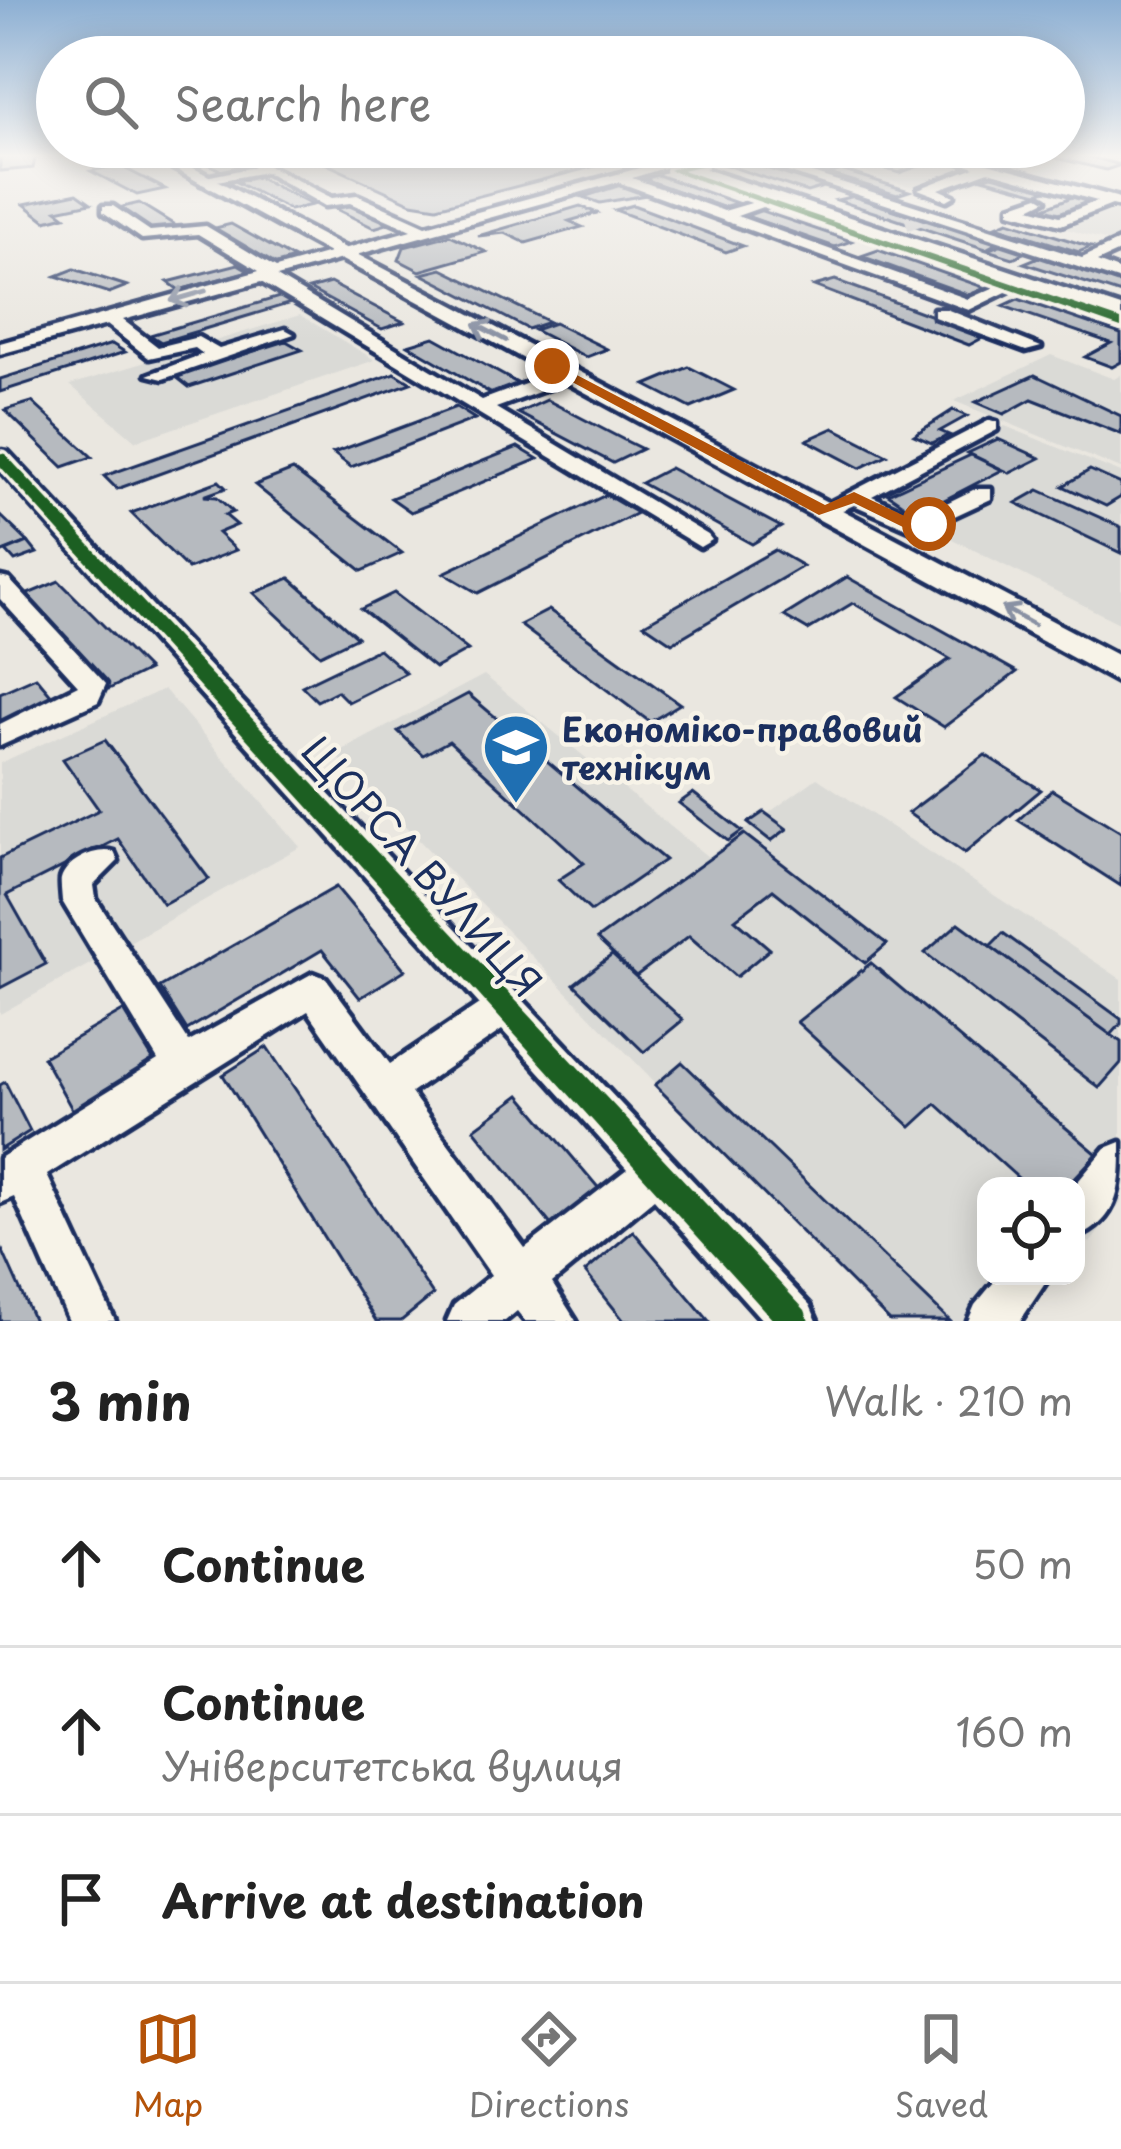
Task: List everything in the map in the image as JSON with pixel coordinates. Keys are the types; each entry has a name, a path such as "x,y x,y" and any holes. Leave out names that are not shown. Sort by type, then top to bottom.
{"main road":[{"path":"273,217 1120,671"},
{"path":"830,217 1121,315"}],"street":[{"path":"119,217 148,236 201,229 480,407 700,539"},
{"path":"393,217 422,230"},
{"path":"0,350 472,217"},
{"path":"682,217 1027,349 1043,340 1039,332 725,217"},
{"path":"915,217 1121,276"},
{"path":"879,233 919,218"},
{"path":"1082,263 1121,245"},
{"path":"969,305 1021,281"},
{"path":"109,318 155,354 198,342 217,356"},
{"path":"156,375 285,334"},
{"path":"480,407 569,374"},
{"path":"825,511 990,427"},
{"name":"ЩОРСА ВУЛИЦЯ","path":"0,457 507,1006 657,1172 776,1314"},
{"path":"854,496 918,526 983,494"},
{"path":"0,584 92,684 88,695 0,736"},
{"path":"102,861 77,880 79,901 183,1066"},
{"path":"92,1321 11,1174 313,989 553,1321"},
{"path":"385,1089 507,1006"},
{"path":"1085,1206 1121,1162"},
{"path":"470,1321 657,1172"},
{"path":"991,1321 1021,1285"}],"shaded area":[{"path":"1079,217 1121,217 1121,245 1056,226"},
{"path":"300,315 375,360 136,441 70,385"},
{"path":"1051,355 1114,379 1121,375 1121,469 954,401"},
{"path":"1005,426 1121,473 1121,624 871,498"},
{"path":"484,675 708,857 817,778 1121,979 1121,1203 1090,1243 1085,1239 1085,1177 977,1177 977,1285 1027,1285 994,1321 888,1321 335,754"},
{"path":"164,689 300,847 0,1014 0,763"}],"building":[{"path":"126,217 161,217 181,229 156,235"},
{"path":"351,217 382,217 394,222 374,228"},
{"path":"544,217 584,217 569,221 582,227 526,243 505,233 478,236"},
{"path":"633,217 664,217 743,246 726,252"},
{"path":"748,217 779,217 851,241 835,247"},
{"path":"888,217 917,217 1004,239 986,249"},
{"path":"1008,221 1091,247 1079,252 996,226"},
{"path":"231,224 294,259 273,265 211,229"},
{"path":"450,235 486,252 420,271 399,260 404,247"},
{"path":"1007,242 1030,250 1013,258 987,250"},
{"path":"878,250 986,288 969,295 861,256"},
{"path":"1048,253 1070,260 1062,264 1121,282 1121,294 1024,263"},
{"path":"238,264 250,271 179,290 168,282"},
{"path":"74,269 127,286 109,293 56,276"},
{"path":"442,269 549,322 528,329 422,274"},
{"path":"835,280 986,336 969,345 814,286"},
{"path":"330,283 404,322 382,329 309,289"},
{"path":"286,295 298,301 161,342 150,335"},
{"path":"1018,299 1121,334 1121,362 1112,367 1085,357 1111,343 1003,306"},
{"path":"554,323 607,349 586,357 534,330"},
{"path":"434,337 519,384 492,394 408,345"},
{"path":"286,341 302,350 189,387 175,376"},
{"path":"112,344 125,352 0,392 0,379"},
{"path":"689,367 734,390 691,408 646,385"},
{"path":"395,373 411,383 117,489 104,476"},
{"path":"1035,375 1121,416 1121,434 1032,399 1004,414 976,402"},
{"path":"547,400 642,449 613,463 518,413"},
{"path":"32,402 92,457 63,467 5,410"},
{"path":"456,407 475,419 351,467 333,453"},
{"path":"953,410 967,416 940,431 949,435 932,443 914,435"},
{"path":"834,428 887,455 860,468 807,440"},
{"path":"998,439 1040,458 1010,473 968,453"},
{"path":"518,447 538,459 411,512 391,498"},
{"path":"971,455 1002,470 917,514 888,494"},
{"path":"670,468 781,527 752,544 641,483"},
{"path":"293,470 402,553 362,571 255,485"},
{"path":"1090,470 1121,484 1121,497 1106,506 1063,486"},
{"path":"219,481 226,488 204,496 217,497 233,512 225,515 237,525 218,533 236,550 188,569 131,513"},
{"path":"1039,490 1121,527 1121,553 1016,503"},
{"path":"606,495 637,513 478,593 444,573"},
{"path":"0,515 28,542 0,553"},
{"path":"28,542 37,553 15,561 6,551"},
{"path":"775,550 803,566 672,643 644,624"},
{"path":"847,577 1017,672 944,727 896,697 950,659 853,603 808,630 784,616"},
{"path":"290,578 357,637 320,655 254,593"},
{"path":"59,581 148,670 109,689 23,596"},
{"path":"394,593 468,650 435,668 361,609"},
{"path":"549,610 680,704 650,722 520,625"},
{"path":"379,649 406,673 348,702 337,691 317,701 302,686"},
{"path":"36,677 53,697 0,721 0,693"},
{"path":"468,694 665,860 591,911 558,880 584,863 449,741 423,755 398,731"},
{"path":"105,740 209,879 163,904 118,839 7,895 46,964 0,988 0,858 99,810 63,759"},
{"path":"985,755 1041,790 965,853 908,813"},
{"path":"1052,790 1121,832 1121,886 1018,820"},
{"path":"693,793 742,831 728,841 679,803"},
{"path":"764,812 787,829 771,841 748,823"},
{"path":"744,834 887,944 865,963 773,890 735,919 770,949 736,977 689,936 636,976 597,939"},
{"path":"336,887 405,970 360,998 322,950 187,1030 160,987"},
{"path":"959,923 1121,1042 1121,1063 1099,1088 925,953"},
{"path":"1003,933 1121,1019 1121,1024 1111,1035 990,946"},
{"path":"612,955 683,1020 644,1052 574,984"},
{"path":"871,963 1097,1154 1075,1177 1017,1177 936,1104 911,1127 797,1022"},
{"path":"123,1011 154,1061 73,1111 43,1057"},
{"path":"267,1047 433,1295 401,1321 376,1321 223,1075"},
{"path":"682,1062 950,1321 890,1321 655,1085"},
{"path":"5,1082 30,1131 0,1150 0,1085"},
{"path":"520,1095 602,1192 556,1231 474,1129"},
{"path":"633,1231 709,1321 624,1321 585,1272"},
{"path":"0,1245 34,1321 0,1321"}],"tunnel":[{"path":"906,223 921,218"}],"cycle path":[{"path":"809,217 1121,324"},
{"path":"0,457 794,1321"}],"place":[{"name":"Економіко-правовий технікум","path":"516,806"}],"route":[{"path":"552,366 825,511 854,496 913,526 929,524"}]}
